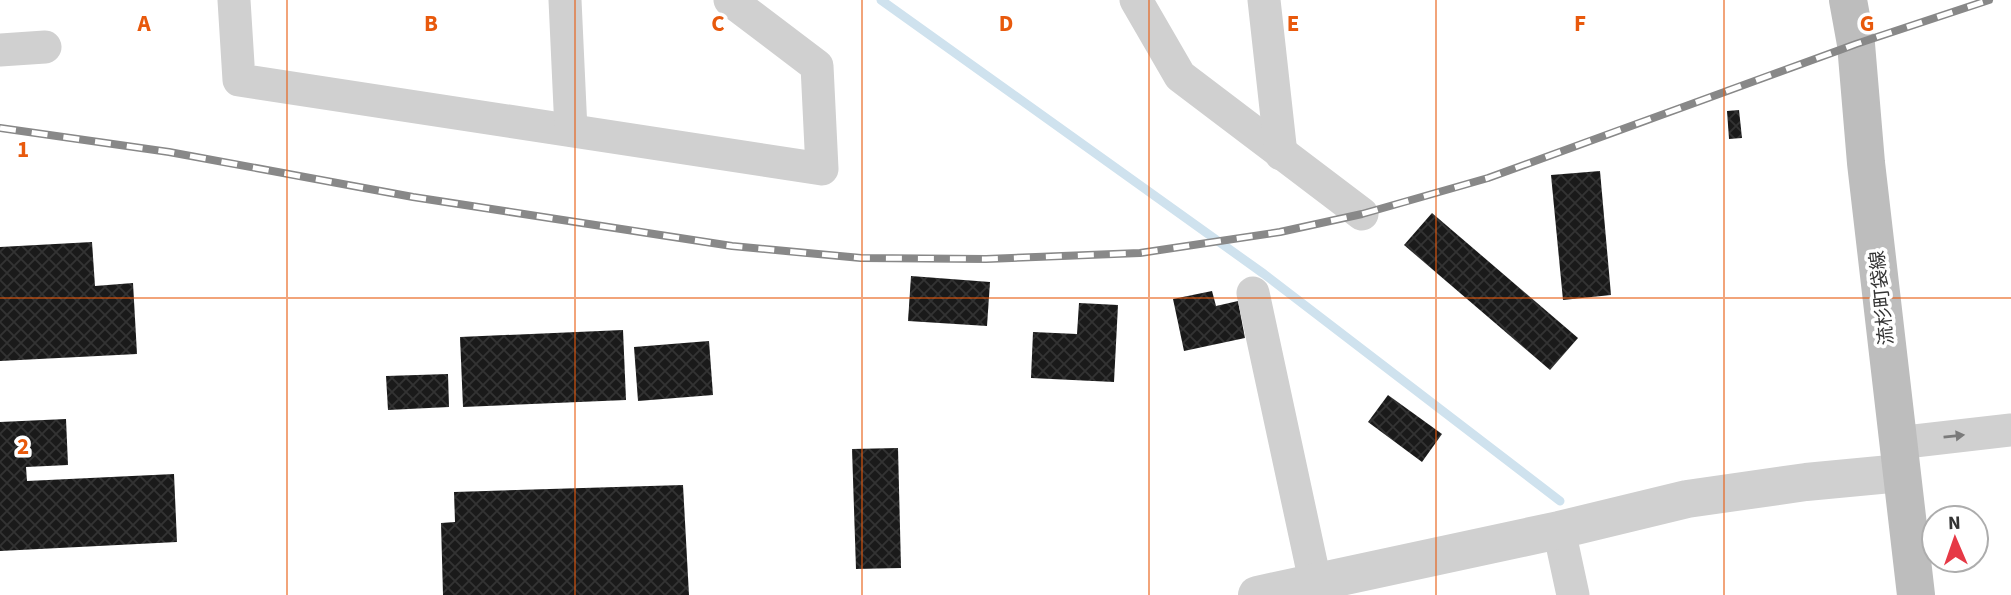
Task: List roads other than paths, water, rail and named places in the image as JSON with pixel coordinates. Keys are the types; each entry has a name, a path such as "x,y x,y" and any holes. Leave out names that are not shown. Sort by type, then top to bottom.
{"main road":[{"name":"流杉町袋線","path":"1848,0 1856,44 1866,163 1916,595"}],"street":[{"path":"234,0 239,80 822,169 817,66 730,0"},
{"path":"565,0 571,130"},
{"path":"1136,0 1180,76 1362,214"},
{"path":"1264,0 1281,153"},
{"path":"0,50 45,47"},
{"path":"1254,293 1317,589"},
{"path":"1257,595 1317,589 1687,499 1806,482 2011,430"},
{"path":"1559,530 1573,595"}],"waterway":[{"path":"881,0 1264,274 1560,501"}],"railway":[{"path":"0,128 169,152 413,197 732,246 861,258 986,259 1140,253 1280,232 1362,214 1488,178 1856,44 1989,0"}]}
